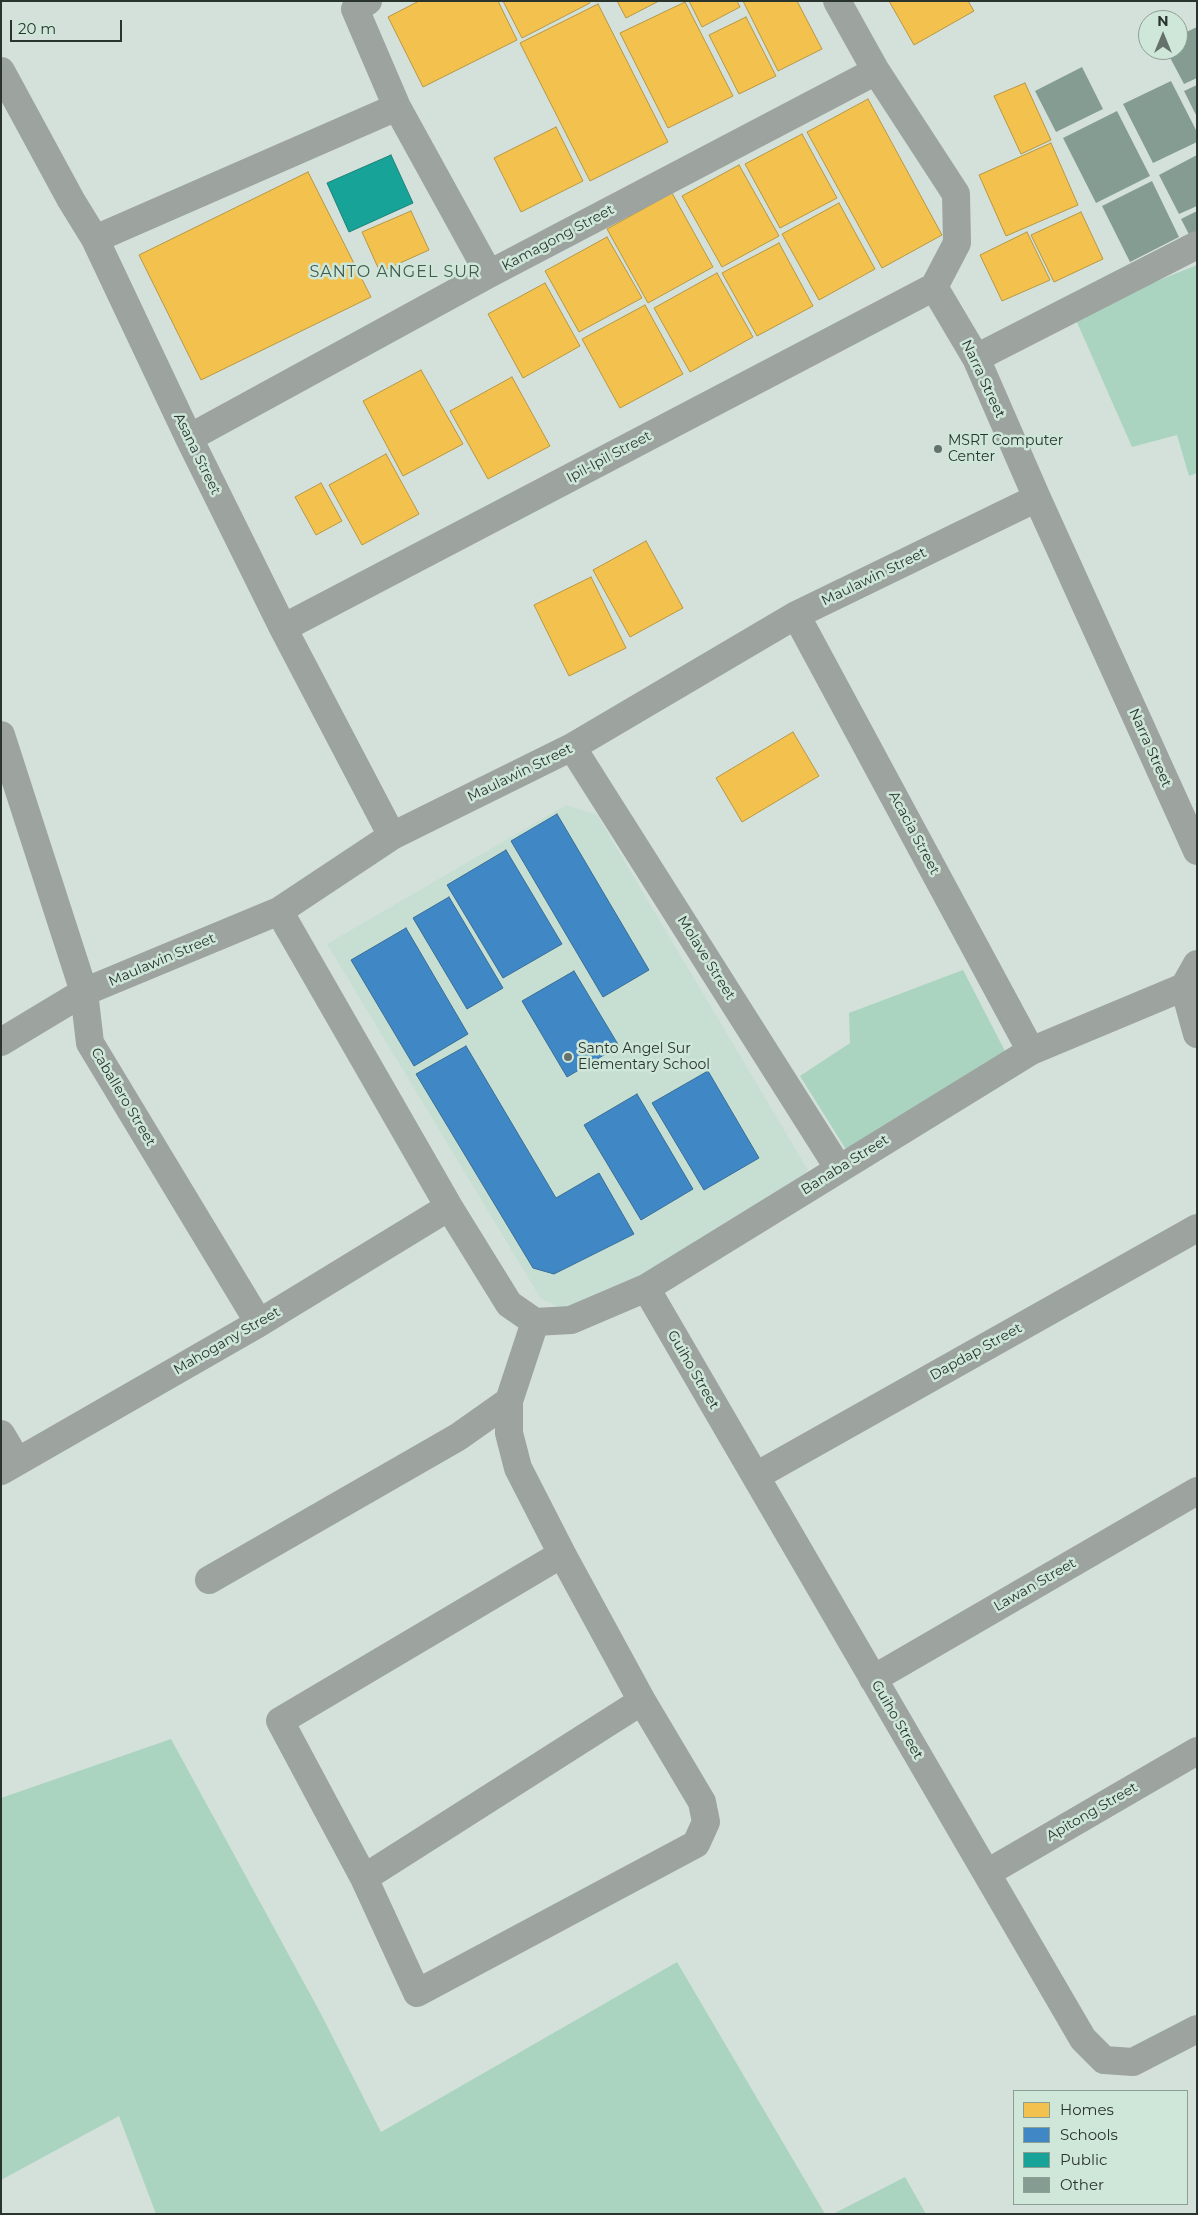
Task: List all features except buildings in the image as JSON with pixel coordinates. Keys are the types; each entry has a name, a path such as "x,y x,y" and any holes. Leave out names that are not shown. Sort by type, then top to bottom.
{"street":[{"path":"368,1 355,8 397,107 489,274"},
{"path":"837,1 876,71 956,194 957,243 934,287"},
{"name":"Asana Street","path":"1,71 71,200 95,239 189,438 283,628 392,836"},
{"name":"Kamagong Street","path":"189,438 489,274 876,71"},
{"path":"95,239 397,107"},
{"path":"976,358 1197,245"},
{"name":"Narra Street","path":"934,287 976,358 1037,498 1197,851"},
{"name":"Ipil-Ipil Street","path":"283,628 934,287"},
{"name":"Maulawin Street","path":"1,1042 84,992 279,911 392,836 572,747 796,615 1037,498"},
{"name":"Acacia Street","path":"796,615 1032,1051"},
{"name":"Caballero Street","path":"1,735 84,992 90,1042 259,1323"},
{"name":"Molave Street","path":"572,747 839,1169"},
{"path":"279,911 449,1207 509,1304 536,1322 509,1401 509,1433 518,1468 562,1554 642,1701 702,1802 706,1822 696,1844 417,1993 364,1878 280,1721 562,1554"},
{"path":"1190,975 1197,1034"},
{"name":"Banaba Street","path":"536,1322 571,1320 646,1288 1032,1051 1190,975"},
{"name":"Mahogany Street","path":"9,1466 259,1323 449,1207"},
{"name":"Dapdap Street","path":"756,1476 1197,1228"},
{"name":"Guiho Street","path":"646,1288 1083,2038 1104,2060 1133,2062 1197,2029"},
{"path":"209,1580 458,1437 509,1401"},
{"path":"1,1434 9,1466"},
{"name":"Lawan Street","path":"873,1679 1197,1490"},
{"path":"364,1878 642,1701"},
{"name":"Apitong Street","path":"987,1872 1197,1751"}],"shaded area":[{"path":"1197,265 1197,473 1189,476 1177,435 1132,447 1076,320 1137,289"},
{"name":"Santo Angel Sur Elementary School","path":"566,805 597,815 808,1170 782,1201 571,1312 541,1299 327,944"},
{"path":"963,970 1005,1051 847,1151 800,1076 850,1043 849,1013"},
{"path":"171,1739 321,2014 381,2132 677,1962 825,2214 156,2214 119,2116 1,2180 1,1798"},
{"path":"905,2177 926,2214 833,2214"}],"place":[{"name":"MSRT Computer Center","path":"938,449"},
{"name":"Santo Angel Sur Elementary School","path":"568,1057"}],"district":[{"name":"SANTO ANGEL SUR","path":"395,272"}]}
